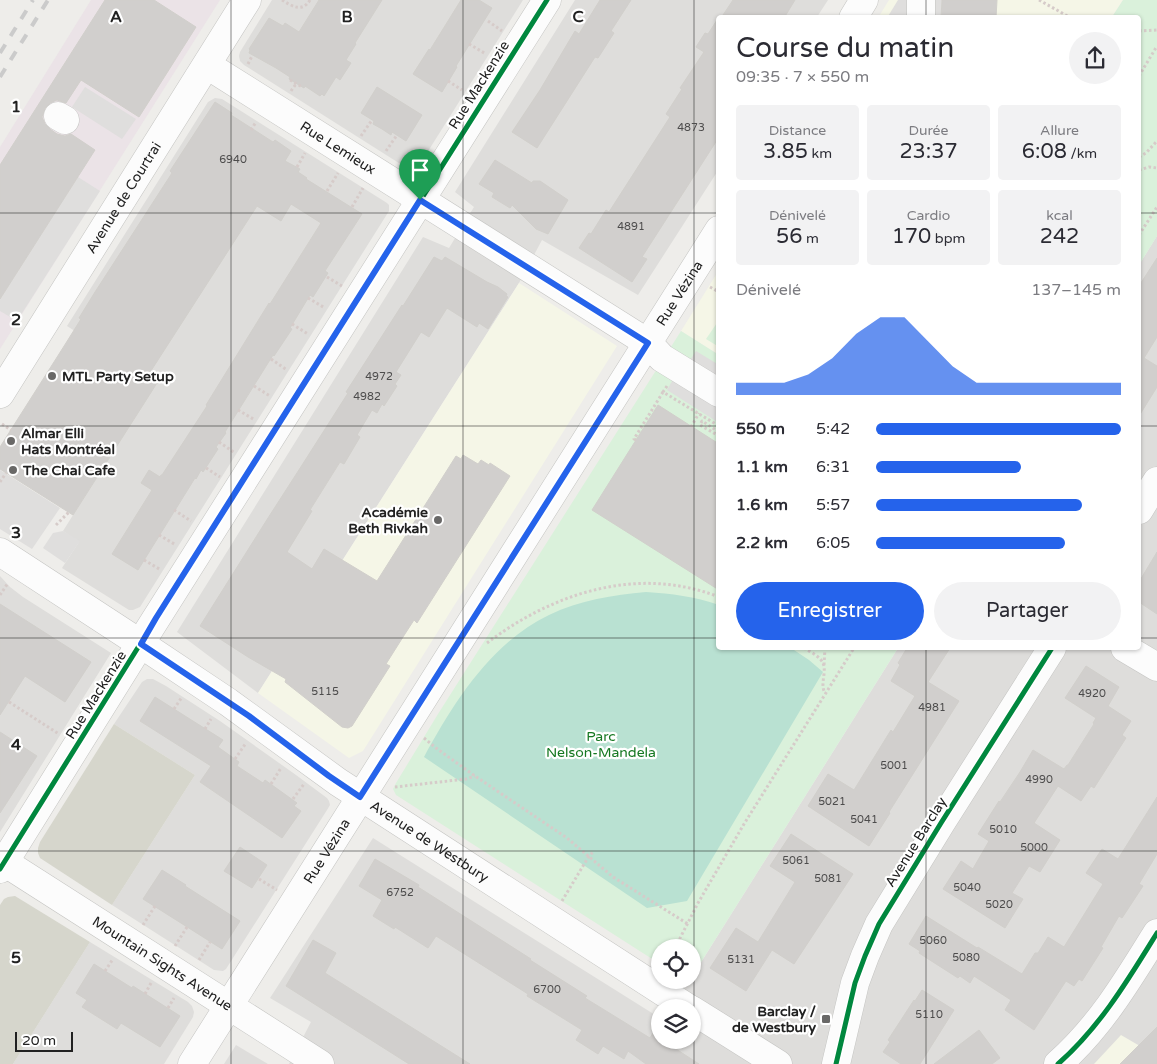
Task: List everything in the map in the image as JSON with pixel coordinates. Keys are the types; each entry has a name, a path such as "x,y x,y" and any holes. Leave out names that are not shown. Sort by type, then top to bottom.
{"street":[{"name":"Avenue de Courtrai","path":"0,394 247,0"},
{"name":"Rue Mackenzie","path":"2,866 156,618 547,0"},
{"path":"854,15 864,0"},
{"path":"921,0 921,15"},
{"name":"Rue Lemieux","path":"207,65 648,343 662,358 716,392"},
{"name":"Rue Vézina","path":"192,1064 716,235"},
{"path":"1141,507 1157,480"},
{"name":"Avenue de Westbury","path":"0,552 249,716 360,797 674,999"},
{"name":"Avenue Barclay","path":"836,1064 855,983 879,924 1051,650"},
{"path":"1128,650 1157,667"},
{"name":"Mountain Sights Avenue","path":"2,866 229,1005 320,1064"},
{"path":"1058,1064 1077,1047 1103,1016 1157,932"},
{"path":"701,1016 778,1064"}],"path":[{"path":"282,0 293,7 300,8 307,5 310,0"},
{"path":"1039,0 1066,15"},
{"path":"488,21 505,33"},
{"path":"1141,31 1157,30"},
{"path":"469,44 490,57"},
{"path":"1141,73 1157,46"},
{"path":"250,54 254,57"},
{"path":"290,80 302,87"},
{"path":"448,81 467,94"},
{"path":"359,140 372,120"},
{"path":"383,156 397,135"},
{"path":"1141,156 1157,141"},
{"path":"297,167 307,150"},
{"path":"1141,169 1149,167 1157,168"},
{"path":"327,191 340,170"},
{"path":"352,207 365,186"},
{"path":"1141,231 1157,207"},
{"path":"327,277 344,287"},
{"path":"708,286 716,290"},
{"path":"308,298 329,311"},
{"path":"292,324 313,337"},
{"path":"271,359 291,372"},
{"path":"254,386 274,399"},
{"path":"636,440 634,438 663,392"},
{"path":"238,410 259,423"},
{"path":"692,427 699,414"},
{"path":"716,430 702,421 700,425 716,434"},
{"path":"2,424 11,430"},
{"path":"219,442 239,455"},
{"path":"206,468 224,479"},
{"path":"0,482 6,473"},
{"path":"174,510 195,524"},
{"path":"56,525 69,512"},
{"path":"160,535 180,548"},
{"path":"144,560 165,572"},
{"path":"0,595 10,581"},
{"path":"485,645 534,612 600,588 650,583 683,586 716,596"},
{"path":"807,650 822,660 824,666"},
{"path":"825,650 822,687 825,693"},
{"path":"680,939 744,824 853,650"},
{"path":"174,709 184,694"},
{"path":"9,702 64,737"},
{"path":"205,729 214,714"},
{"path":"421,736 475,776 567,838 613,877 688,924"},
{"path":"235,759 249,738"},
{"path":"271,784 284,763"},
{"path":"388,785 394,787 466,780 475,776"},
{"path":"293,799 306,780"},
{"path":"560,904 593,852"},
{"path":"258,878 279,891"},
{"path":"141,927 155,906"},
{"path":"174,948 187,927"},
{"path":"197,963 210,942"},
{"path":"105,971 115,954"},
{"path":"145,994 154,978"},
{"path":"168,1008 178,993"}],"shaded area":[{"path":"91,0 220,0 0,349 0,147"},
{"path":"272,0 523,0 420,164 412,169 402,165 240,61 240,52"},
{"path":"575,0 828,0 818,15 716,15 716,174 638,295 542,240 519,283 258,693 177,632 423,237 449,248 474,207 455,192"},
{"path":"889,0 1123,0 1113,15 880,15"},
{"path":"898,0 942,0 941,15 889,15"},
{"path":"85,87 136,119 122,139 72,107"},
{"path":"215,98 222,99 387,203 389,211 140,607 129,610 62,568 79,542 63,531 156,383 67,326 208,102"},
{"path":"78,177 100,191 17,321 0,311 0,299"},
{"path":"1157,236 1157,1064 289,1064 311,1022 270,998 373,838 651,1012 651,1049 701,1049 701,999 681,999 685,989 701,989 701,962 897,650 1141,650 1141,262"},
{"path":"716,275 716,353 681,331"},
{"name":"Académie Beth Rivkah","path":"519,283 617,346 363,751 349,758 258,693"},
{"path":"696,351 716,363 716,421 667,390 679,369 683,371"},
{"path":"0,470 60,508 32,549 0,529"},
{"path":"63,531 80,541 65,563 43,548 53,533"},
{"path":"0,576 23,597 111,653 0,832"},
{"path":"147,679 153,679 166,686 220,721 329,801 330,805 327,810 223,971 214,970 112,905 195,775 114,724 142,682"},
{"path":"114,724 195,775 112,905 40,858 38,848"},
{"path":"15,896 90,942 13,1064 0,1064 0,905 4,899"},
{"path":"90,942 192,1006 193,1017 164,1064 13,1064"},
{"path":"1121,1035 1157,1056 1157,1064 1094,1064"},
{"path":"236,1045 268,1064 224,1064"}],"green space":[{"path":"1123,0 1157,0 1157,236 1141,262 1141,15 1113,15"},
{"path":"716,324 716,345 706,339"},
{"name":"Parc Nelson-Mandela","path":"681,331 716,353 716,650 897,650 701,962 701,939 651,939 651,958 396,795 393,789"},
{"path":"646,592 692,597 716,604 716,650 794,650 823,672 687,901 647,908 424,757 461,695 509,641 549,615 585,602"}],"building":[{"path":"105,0 154,0 196,27 139,117 81,80 66,103 57,100 45,108 42,117 50,129 57,134 65,136 71,134 95,150 0,299 0,165"},
{"path":"319,0 382,0 346,60 351,63 340,80 336,77 324,96 322,94 320,96 305,86 304,88 276,68 249,53 249,49 269,18 283,26 285,23 299,32"},
{"path":"461,0 479,0 492,8 442,92 413,74"},
{"path":"600,0 631,0 611,31 614,33 598,58 595,57 537,148 512,132 540,90 575,31 579,34"},
{"path":"733,0 795,0 786,15 723,15"},
{"path":"942,0 997,0 996,15 941,15"},
{"path":"716,22 716,142 642,257 647,259 632,282 579,248 589,233 591,234 606,210 609,212 670,117 666,114 682,89 680,88 704,52 696,47 705,33 708,34"},
{"path":"377,87 422,115 406,141 392,132 391,135 373,124 374,121 361,113"},
{"path":"215,102 232,113 231,115 273,142 275,140 291,151 285,161 300,169 298,172 306,179 362,214 325,271 328,273 313,297 310,295 290,328 292,329 273,355 225,432 216,447 218,449 203,472 201,470 195,478 138,570 112,554 152,490 141,483 149,470 160,477 162,475 321,223 291,204 281,221 257,206 147,377 157,383 73,515 0,469 0,447 81,319 79,318 95,292 172,173 170,171"},
{"path":"495,160 532,183 533,181 540,181 568,200 548,234 536,229 512,205 510,208 492,197 494,193 479,184"},
{"path":"434,257 442,261 445,257 498,287 508,297 488,329 479,323 477,327 447,308 429,337 421,332 396,372 401,375 395,384 397,386 377,413 372,410 357,435 360,437 344,464 340,462 287,552 312,569 324,549 377,581 456,456 461,459 463,455 478,464 481,460 489,465 490,463 510,476 417,623 414,620 403,637 386,664 390,666 352,726 348,728 342,727 285,682 286,679 200,626 348,393 346,392"},
{"path":"1157,258 1157,337 1144,358 1157,366 1157,387 1141,413 1141,283"},
{"path":"658,405 716,442 716,588 592,510"},
{"path":"1157,552 1157,614 1141,603 1141,579"},
{"path":"0,604 91,662 65,702 25,676 0,715"},
{"path":"906,650 949,650 928,682 959,701 869,846 808,806 828,774 854,790 891,730 893,732 915,696 891,681 900,665 898,663"},
{"path":"1086,666 1119,687 1108,706 1131,721 1122,735 1126,738 1094,788 1091,786 1081,801 1058,786 1034,823 1060,840 1040,872 1029,866 1012,893 1023,899 1005,928 943,889 961,861 973,869 989,841 978,834 1033,750 1064,769 1068,765 1096,718 1065,698"},
{"path":"155,697 223,740 218,747 239,762 237,766 263,783 265,780 297,803 294,806 301,811 282,838 200,782 211,766 140,721"},
{"path":"0,732 37,756 0,813"},
{"path":"1157,797 1157,854 1139,884 1143,886 1122,918 1119,916 1101,947 1103,948 1082,981 1079,979 1074,986 1066,981 1034,1030 1005,1010 1011,1000 974,976 970,983 960,976 958,978 919,953 920,951 909,944 926,916 1022,974 1048,937 1064,947 1103,884 1086,873 1102,849 1118,859"},
{"path":"791,834 853,874 794,964 772,950 746,991 710,968 736,928 758,942 795,882 770,866"},
{"path":"240,847 267,865 252,888 224,871"},
{"path":"375,859 419,885 418,887 587,996 585,998 650,1038 651,1036 651,1049 676,1049 699,1064 646,1064 628,1051 624,1059 603,1046 598,1054 576,1040 582,1030 436,936 428,948 395,927 394,929 373,916 382,900 359,886"},
{"path":"162,870 240,921 222,949 143,899"},
{"path":"313,940 336,953 325,973 470,1064 409,1064 286,986"},
{"path":"94,964 180,1016 160,1047 121,1023 117,1029 82,1007 87,1000 76,993"},
{"path":"922,990 954,1010 920,1064 901,1064 883,1052 890,1042 888,1040"},
{"path":"1157,1027 1157,1064 1120,1064"},
{"path":"979,1030 1000,1058 992,1064 934,1064"}],"railway":[{"path":"0,53 33,0"},
{"path":"0,77 48,0"}],"cycle path":[{"path":"0,869 547,0"},
{"path":"836,1064 855,983 879,924 1051,650"},
{"path":"1058,1064 1100,1019 1157,933"}],"place":[{"name":"MTL Party Setup","path":"52,376"},
{"name":"Almar Elli Hats Montréal","path":"11,441"},
{"name":"The Chai Cafe","path":"13,470"},
{"name":"Académie Beth Rivkah","path":"438,520"},
{"name":"Barclay / de Westbury","path":"826,1019"}],"route":[{"path":"420,200 648,343 360,797 249,716 141,644 420,200"}]}
